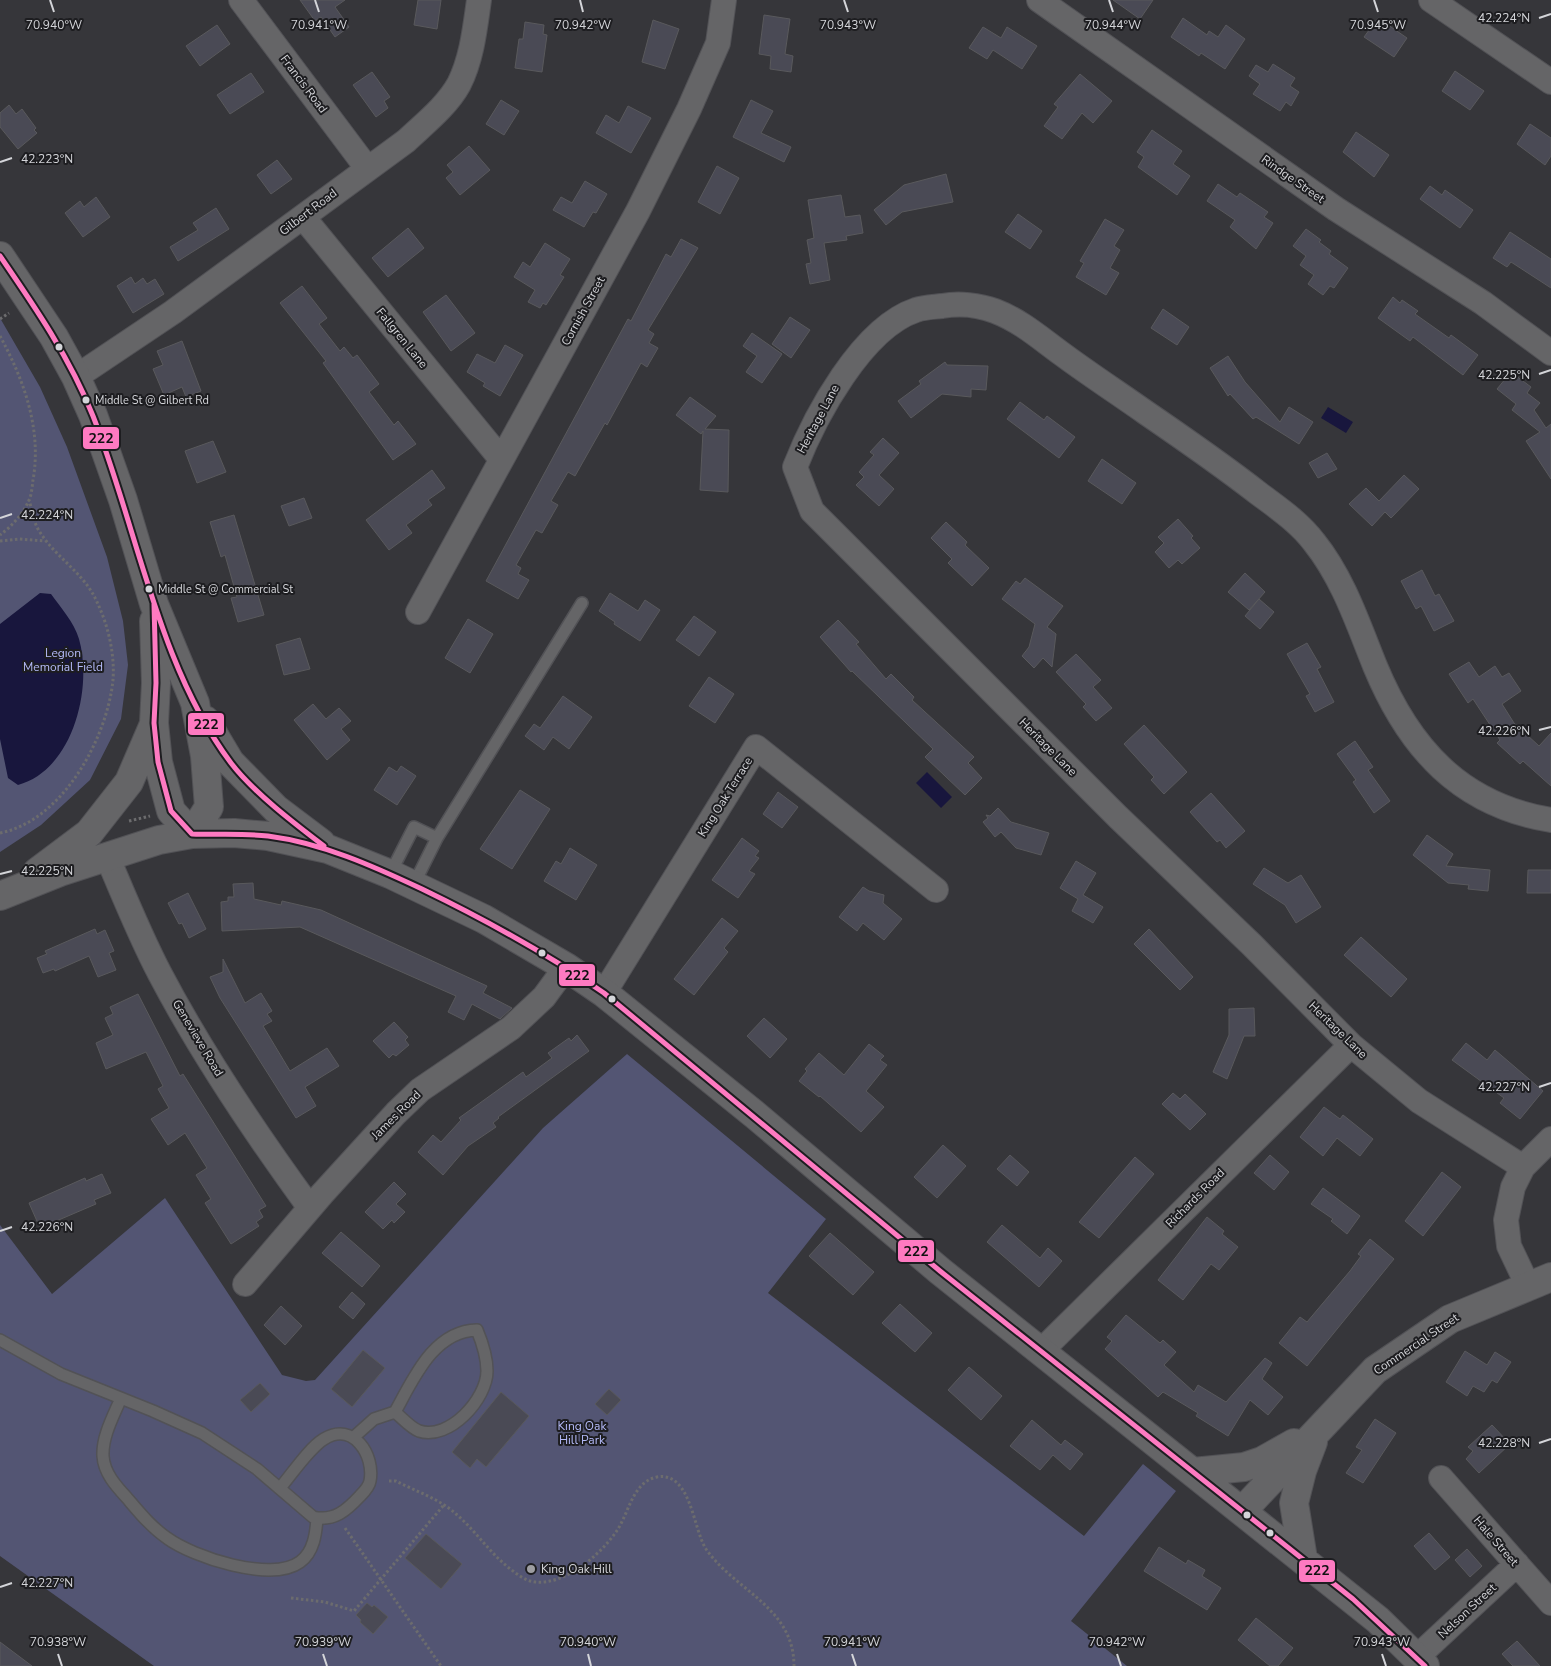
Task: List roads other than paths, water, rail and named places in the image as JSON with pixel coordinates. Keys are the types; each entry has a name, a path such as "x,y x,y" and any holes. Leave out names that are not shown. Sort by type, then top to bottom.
{"main road":[{"path":"0,256 35,307 76,377 93,415 120,492 154,604 195,704 230,762 276,809 328,849"},
{"path":"154,604 156,683 154,723 158,762 171,810 192,834"},
{"path":"192,834 209,807 205,756 195,704"},
{"path":"4,894 89,833 129,782 154,723"},
{"path":"4,894 107,856 159,840 192,834 268,836 328,849 402,880 484,919 566,967 604,993 1040,1352 1239,1507 1378,1620 1421,1661"},
{"name":"Commercial Street","path":"1239,1507 1314,1435 1374,1370 1450,1319 1540,1281"},
{"path":"1193,1472 1244,1466 1262,1460 1288,1445 1314,1435"},
{"path":"1303,1559 1294,1503 1314,1435"}],"street":[{"name":"Francis Road","path":"241,0 367,168"},
{"name":"Gilbert Road","path":"76,377 173,312 303,217 406,141 436,113 459,84 472,44 479,0"},
{"name":"Cornish Street","path":"418,612 638,211 689,109 718,43 724,0"},
{"name":"Rindge Street","path":"1039,0 1336,209 1483,304 1551,353"},
{"path":"1431,0 1551,82"},
{"name":"Fallgren Lane","path":"303,217 501,459"},
{"name":"Heritage Lane","path":"1523,1167 1419,1101 1350,1045 1252,945 1118,818 812,511 795,466 808,434 844,372 887,326 916,310 956,304 993,310 1027,327 1059,352 1227,469 1294,520 1314,540 1339,580 1396,709 1429,757 1469,789 1492,803 1551,820"},
{"name":"King Oak Terrace","path":"604,993 756,747 936,890"},
{"name":"Genevieve Road","path":"107,856 137,928 160,975 212,1062 310,1208"},
{"name":"James Road","path":"245,1284 310,1208 396,1113 420,1090 511,1028 544,997 566,967"},
{"name":"Richards Road","path":"1040,1352 1350,1045"},
{"path":"1540,1281 1509,1246 1506,1220 1513,1187 1523,1167 1551,1139"},
{"name":"Hale Street","path":"1441,1478 1551,1603"},
{"name":"Nelson Street","path":"1421,1661 1517,1564"}],"lane":[{"path":"402,880 437,838 582,603"},
{"path":"402,880 414,827 437,838"},
{"path":"355,1436 374,1419 395,1412 420,1366 432,1353 458,1334 477,1330 483,1343 487,1371 485,1384 480,1396 459,1421 451,1427 428,1433 418,1431 395,1412"},
{"path":"0,1340 61,1374 202,1433 234,1453 280,1488 308,1514 317,1518 341,1514 370,1482 368,1462 355,1436 345,1433 333,1434 322,1440 280,1488"},
{"path":"121,1398 105,1438 104,1463 113,1482 150,1525 168,1539 207,1558 253,1569 286,1569 308,1555 314,1539 317,1518"}],"place":[{"name":"Middle St @ Gilbert Rd","path":"86,400"},
{"name":"Middle St @ Commercial St","path":"149,589"},
{"name":"King Oak Hill","path":"531,1569"}],"park label":[{"name":"Legion Memorial Field","path":"63,660"},
{"name":"King Oak Hill Park","path":"582,1433"}]}
